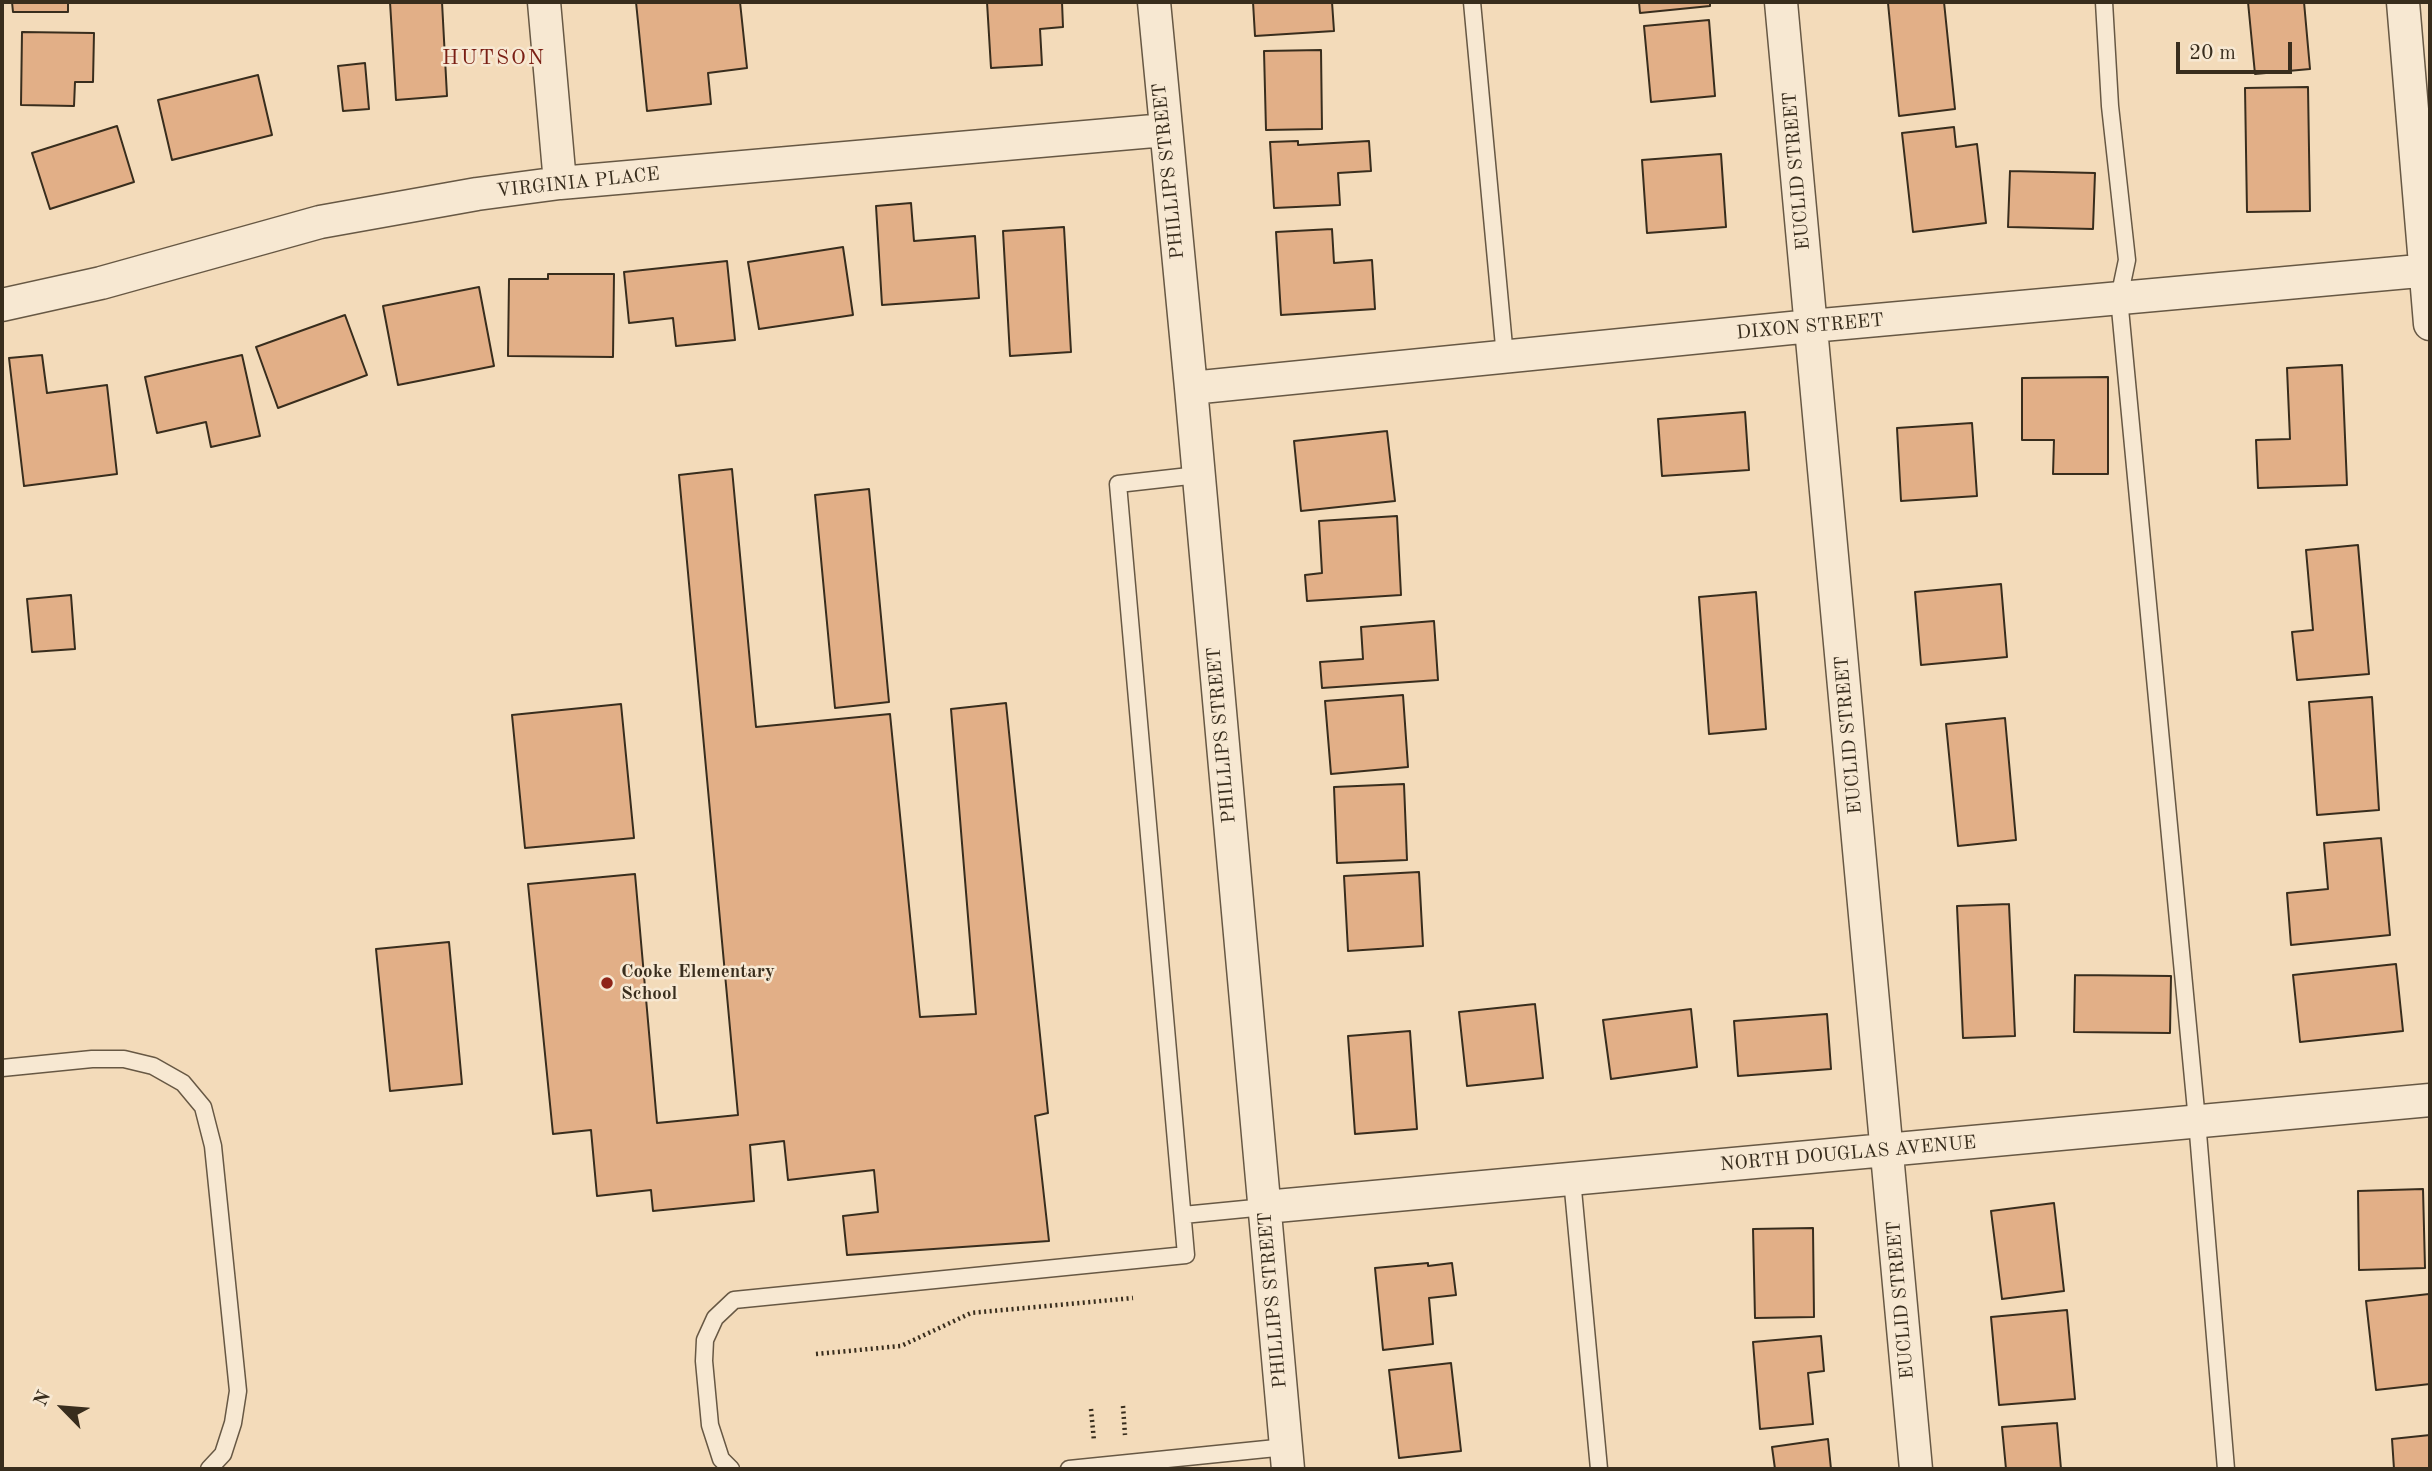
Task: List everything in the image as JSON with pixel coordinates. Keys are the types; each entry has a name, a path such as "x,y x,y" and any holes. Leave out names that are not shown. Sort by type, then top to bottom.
{"street":[{"path":"544,2 560,183"},
{"name":"PHILLIPS STREET","path":"1154,2 1287,1458"},
{"name":"EUCLID STREET","path":"1781,2 1916,1469"},
{"path":"2403,2 2428,270 2430,324"},
{"name":"VIRGINIA PLACE","path":"2,305 100,284 320,222 407,206 560,183 1165,130"},
{"name":"DIXON STREET","path":"1191,388 1811,326 2428,270"},
{"name":"NORTH DOUGLAS AVENUE","path":"1265,1206 2430,1100"}],"lane":[{"path":"1472,2 1505,357"},
{"path":"2104,2 2110,106 2127,260 2119,298 2197,1122 2226,1469"},
{"path":"731,1469 721,1459 710,1425 704,1361 705,1340 715,1318 734,1300 1186,1255 1118,484 1198,475"},
{"path":"2,1068 92,1059 124,1059 153,1066 183,1083 203,1107 213,1146 237,1391 233,1423 223,1454 209,1469"},
{"path":"1572,1179 1599,1469"},
{"path":"1183,1215 1265,1206"},
{"path":"1069,1469 1287,1458"}],"path":[{"path":"816,1354 901,1346 971,1313 1133,1298"}],"building":[{"path":"12,2 68,2 68,12 13,12"},
{"path":"390,2 442,2 447,96 396,100"},
{"path":"636,2 740,2 747,68 708,73 711,104 647,111"},
{"path":"987,2 1062,2 1063,27 1040,29 1042,65 991,68"},
{"path":"1253,2 1332,2 1334,31 1255,36"},
{"path":"1639,2 1710,2 1710,6 1640,13"},
{"path":"1944,2 1955,109 1899,116 1888,3"},
{"path":"2248,2 2304,2 2310,69 2255,74"},
{"path":"1709,20 1715,96 1651,102 1644,26"},
{"path":"22,32 94,33 93,82 75,82 74,106 21,105"},
{"path":"1321,50 1322,129 1266,130 1264,51"},
{"path":"365,63 369,109 343,111 338,66"},
{"path":"258,75 272,135 172,160 158,100"},
{"path":"2308,87 2310,211 2247,212 2245,88"},
{"path":"117,126 134,182 50,209 32,153"},
{"path":"1954,127 1956,147 1977,144 1986,223 1913,232 1902,133"},
{"path":"1298,141 1298,145 1369,141 1371,171 1338,173 1340,205 1274,208 1270,142"},
{"path":"1721,154 1726,227 1647,233 1642,160"},
{"path":"2010,171 2095,173 2093,229 2008,227"},
{"path":"911,203 914,241 975,236 979,298 882,305 876,206"},
{"path":"1064,227 1071,352 1010,356 1003,231"},
{"path":"1332,229 1334,263 1372,260 1375,309 1281,315 1276,232"},
{"path":"843,247 853,315 759,329 748,262"},
{"path":"727,261 735,340 676,346 673,318 629,323 624,272"},
{"path":"548,274 614,274 613,357 508,356 509,279 548,279"},
{"path":"479,287 494,366 398,385 383,306"},
{"path":"345,315 367,375 278,408 256,347"},
{"path":"42,355 47,393 107,385 117,474 24,486 9,358"},
{"path":"242,355 260,436 211,447 206,422 157,433 145,377"},
{"path":"2342,365 2347,485 2258,488 2256,440 2290,439 2287,368"},
{"path":"2108,377 2108,474 2053,474 2054,440 2022,440 2022,378"},
{"path":"1745,412 1749,470 1662,476 1658,419"},
{"path":"1972,423 1977,496 1901,501 1897,428"},
{"path":"1387,431 1395,501 1301,511 1294,441"},
{"path":"732,469 756,727 890,714 920,1017 976,1014 951,709 1006,703 1048,1113 1035,1116 1049,1241 847,1255 843,1216 878,1212 874,1170 788,1180 784,1141 750,1145 754,1201 653,1211 651,1190 597,1196 591,1130 553,1134 528,884 635,874 657,1123 738,1115 679,475"},
{"path":"869,489 889,702 835,708 815,495"},
{"path":"1397,516 1401,595 1307,601 1305,575 1322,573 1319,521"},
{"path":"2358,545 2369,674 2297,680 2292,632 2313,630 2306,550"},
{"path":"2001,584 2007,657 1921,665 1915,592"},
{"path":"1756,592 1766,729 1709,734 1699,597"},
{"path":"71,595 75,649 32,652 27,599"},
{"path":"1434,621 1438,680 1322,688 1320,662 1363,659 1361,627"},
{"path":"1403,695 1408,767 1331,774 1325,701"},
{"path":"2372,697 2379,810 2317,815 2309,702"},
{"path":"621,704 634,838 525,848 512,715"},
{"path":"2005,718 2016,840 1958,846 1946,724"},
{"path":"1404,784 1407,860 1337,863 1334,787"},
{"path":"2381,838 2390,935 2291,945 2287,893 2328,889 2324,843"},
{"path":"1419,872 1423,946 1348,951 1344,876"},
{"path":"2009,904 2015,1036 1963,1038 1957,906"},
{"path":"449,942 462,1084 390,1091 376,949"},
{"path":"2396,964 2403,1031 2300,1042 2293,975"},
{"path":"2075,975 2171,976 2170,1033 2074,1032"},
{"path":"1535,1004 1543,1078 1467,1086 1459,1012"},
{"path":"1691,1009 1697,1067 1611,1079 1603,1020"},
{"path":"1827,1014 1831,1069 1738,1076 1734,1021"},
{"path":"1410,1031 1417,1129 1355,1134 1348,1036"},
{"path":"2423,1189 2425,1268 2359,1270 2358,1191"},
{"path":"2054,1203 2064,1291 2002,1299 1991,1211"},
{"path":"1813,1228 1814,1317 1755,1318 1753,1229"},
{"path":"1428,1263 1428,1266 1452,1263 1456,1295 1429,1298 1433,1344 1383,1350 1375,1268"},
{"path":"2429,1294 2430,1384 2376,1390 2366,1301"},
{"path":"2067,1310 2075,1399 1999,1405 1991,1317"},
{"path":"1821,1336 1824,1371 1808,1373 1813,1424 1760,1429 1753,1342"},
{"path":"1451,1363 1461,1451 1399,1458 1389,1370"},
{"path":"2057,1423 2061,1469 2006,1469 2002,1427"},
{"path":"2430,1435 2430,1469 2394,1469 2392,1439"},
{"path":"1828,1439 1831,1469 1775,1469 1772,1447"}],"place":[{"name":"Cooke Elementary School","path":"607,983"}],"district":[{"name":"HUTSON","path":"494,58"}]}
